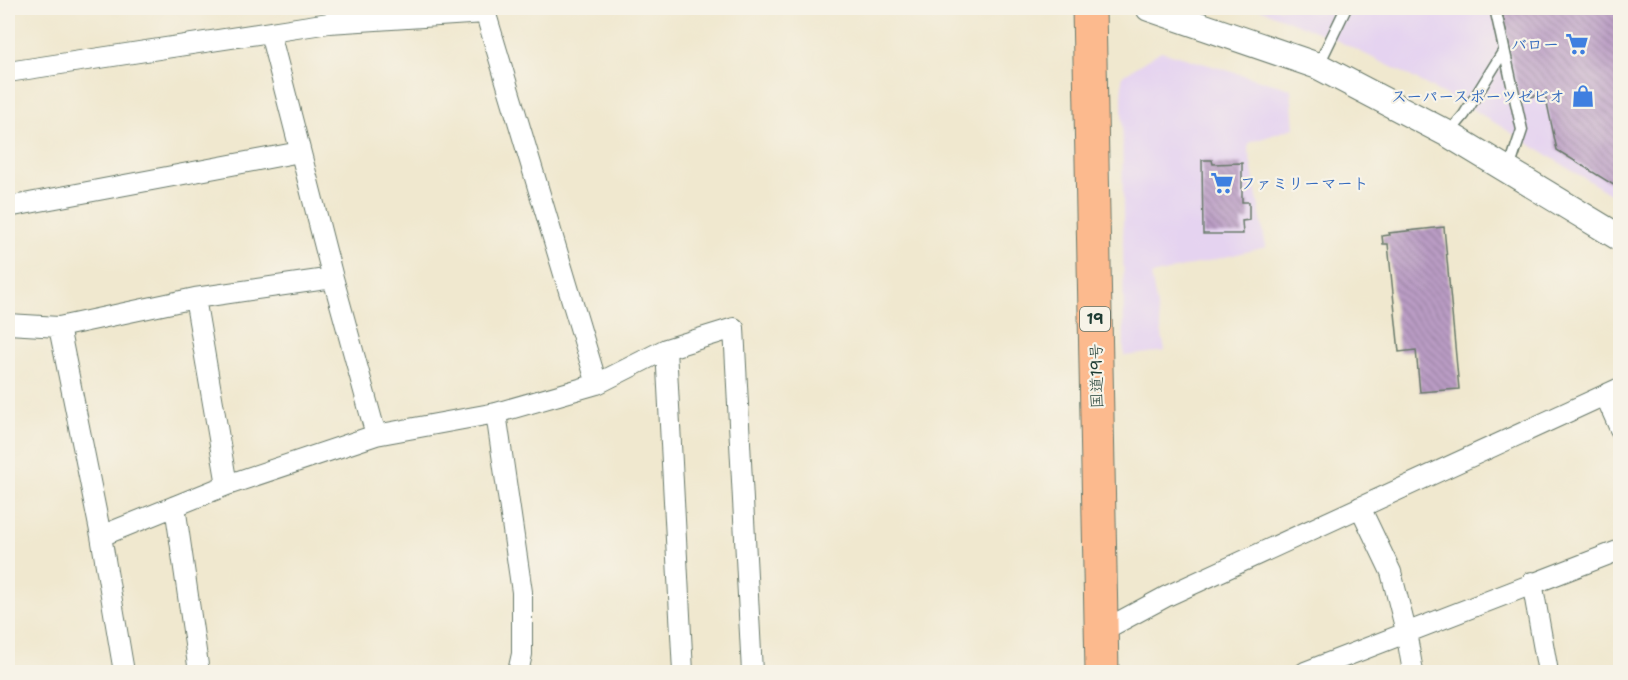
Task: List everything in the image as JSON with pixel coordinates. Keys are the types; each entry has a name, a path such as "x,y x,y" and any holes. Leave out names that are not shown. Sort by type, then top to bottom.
{"highway":[{"name":"国道19号","path":"1089,8 1102,672"}],"street":[{"path":"1149,8 1318,66 1448,134 1620,238"},
{"path":"8,72 329,23 484,10 597,384"},
{"path":"270,33 376,435"},
{"path":"8,207 300,152"},
{"path":"8,324 59,327 195,298 333,278"},
{"path":"195,298 227,485"},
{"path":"59,327 101,536 124,672"},
{"path":"101,536 227,485 376,435 496,412 597,384 666,349 734,328 752,672"},
{"path":"666,349 683,672"},
{"path":"1087,672 1102,631 1167,596 1613,391 1620,429"},
{"path":"496,412 522,592 522,654 518,672"},
{"path":"175,506 199,672"},
{"path":"1360,507 1391,572 1407,631 1413,672"},
{"path":"1305,672 1532,582 1620,550"},
{"path":"1532,582 1548,672"}],"lane":[{"path":"1318,66 1346,8"},
{"path":"1495,8 1521,130 1509,169"},
{"path":"1448,134 1464,115 1503,52"}],"shaded area":[{"path":"1257,8 1620,8 1620,200 1479,113 1406,74 1332,38"},
{"path":"1161,51 1291,89 1294,128 1251,142 1248,147 1266,247 1151,275 1165,351 1124,356 1122,76"}],"building":[{"name":"スーパースポーツゼビオ","path":"1501,8 1620,8 1620,189 1557,150 1545,94 1520,99"},
{"name":"ファミリーマート","path":"1202,160 1212,160 1213,164 1242,163 1242,202 1249,202 1249,220 1242,221 1243,234 1203,234"},
{"path":"1444,227 1459,389 1420,392 1416,350 1399,352 1388,244 1383,244 1382,236 1390,235 1389,233"}],"place":[{"name":"バロー","path":"1577,44"},
{"name":"スーパースポーツゼビオ","path":"1583,96"},
{"name":"ファミリーマート","path":"1222,183"}]}
